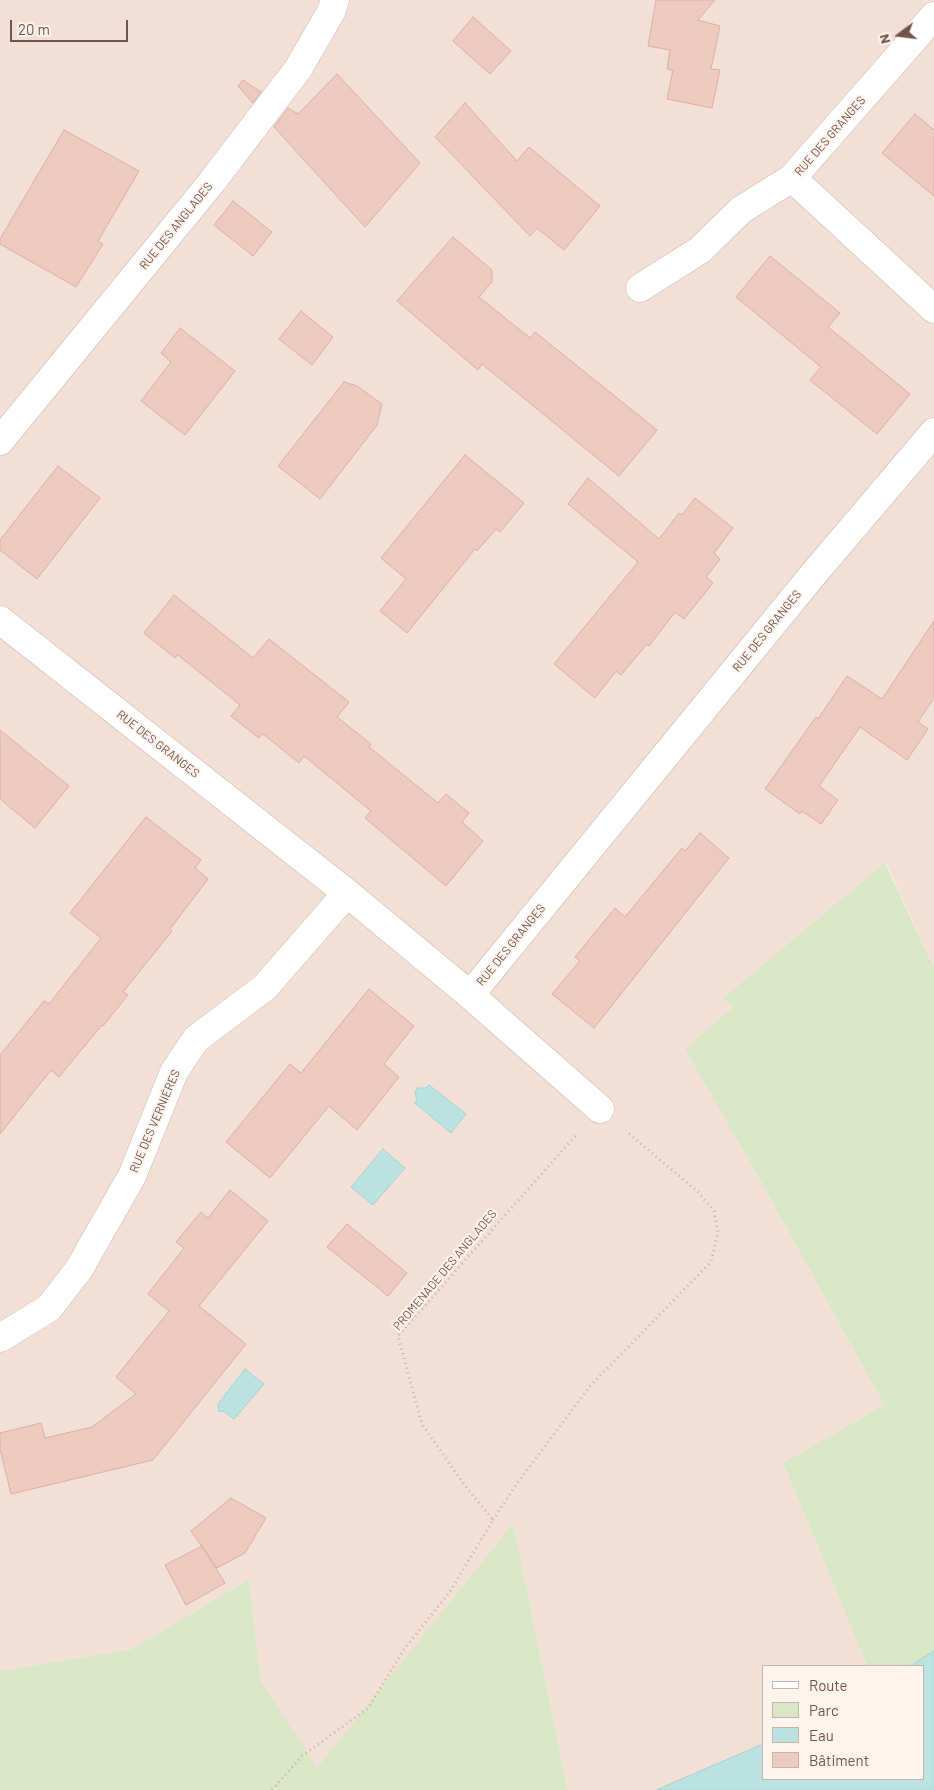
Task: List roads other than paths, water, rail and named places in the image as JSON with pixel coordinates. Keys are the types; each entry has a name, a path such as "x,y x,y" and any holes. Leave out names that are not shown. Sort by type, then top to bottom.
{"street":[{"name":"RUE DES ANGLADES","path":"0,441 211,182 298,69 331,12 335,0"},
{"name":"RUE DES GRANGES","path":"934,16 792,178 934,309"},
{"path":"640,288 700,250 741,210 792,178"},
{"name":"RUE DES GRANGES","path":"0,620 347,893 470,995 811,577 934,432"},
{"name":"RUE DES VERNIÉRES","path":"0,1338 49,1308 79,1269 132,1176 174,1072 196,1039 265,987 347,893"},
{"path":"470,995 600,1108"}],"water":[{"path":"429,1085 466,1114 451,1133 415,1103 417,1100 415,1093 417,1088 426,1088"},
{"path":"383,1149 405,1168 373,1205 351,1187"},
{"path":"245,1369 264,1384 234,1419 223,1411 219,1412 218,1404"},
{"path":"934,1651 934,1790 656,1790 762,1744 762,1780 924,1780 924,1665 912,1665"}]}
